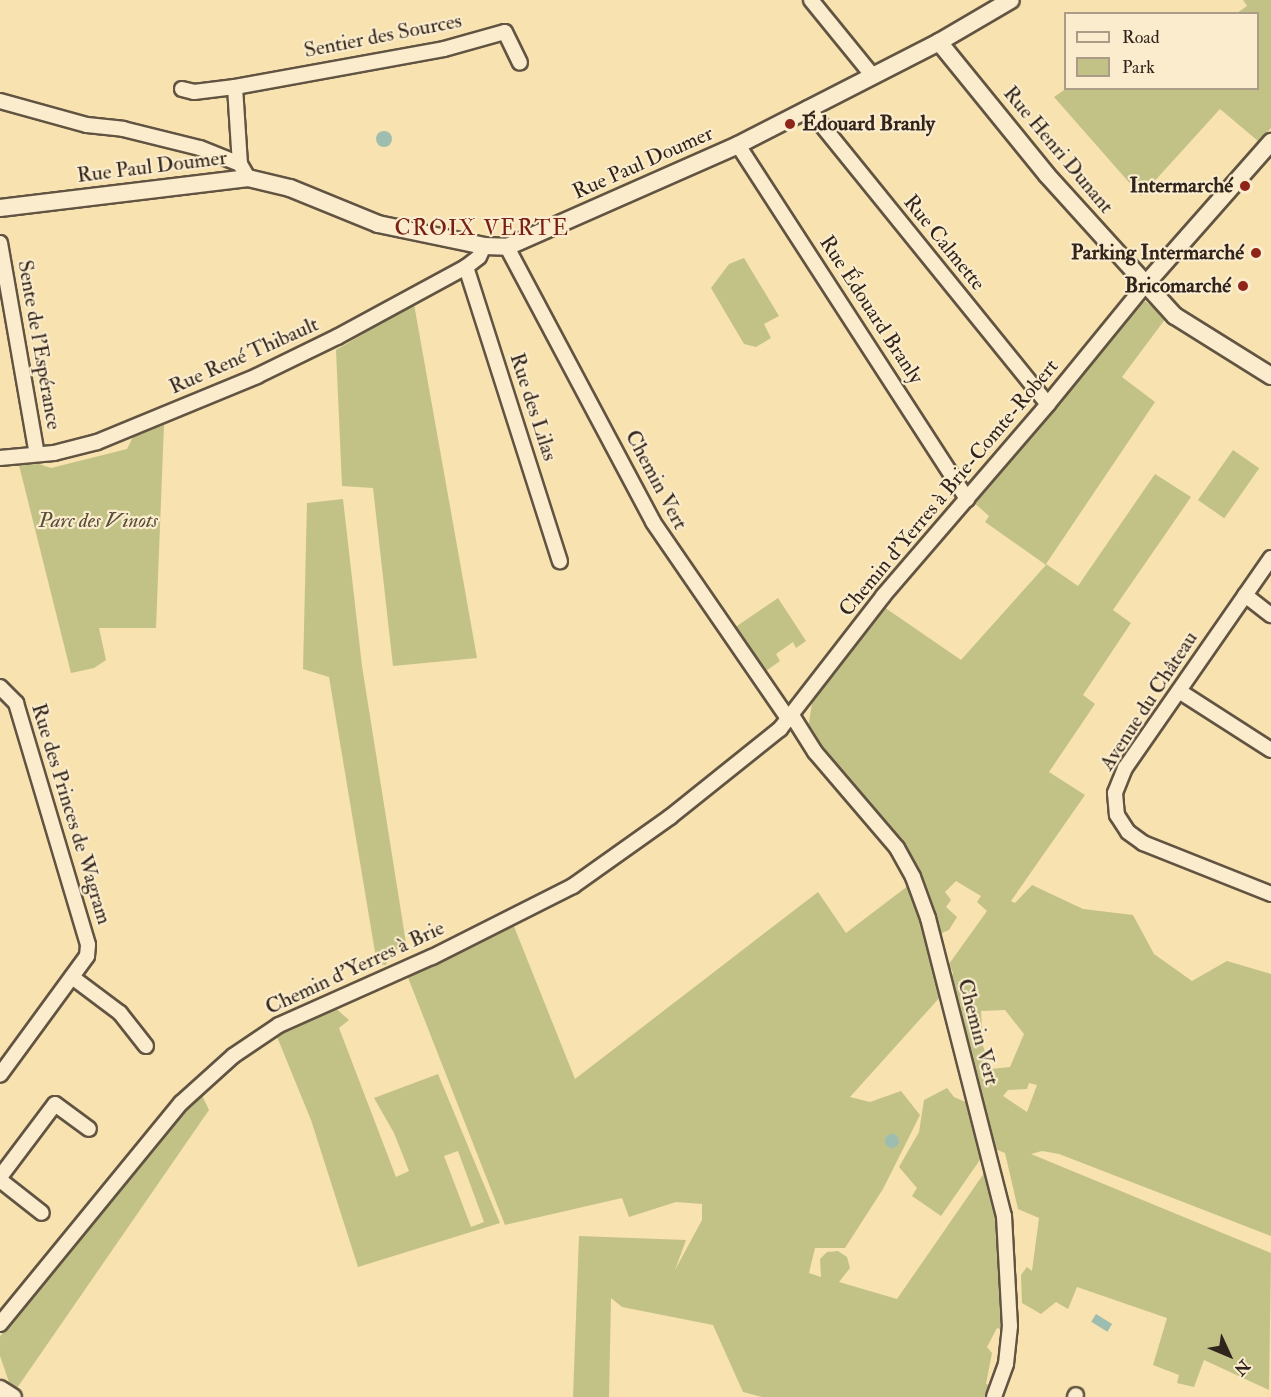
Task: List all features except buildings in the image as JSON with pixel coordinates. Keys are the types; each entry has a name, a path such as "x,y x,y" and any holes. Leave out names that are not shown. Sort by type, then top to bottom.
{"street":[{"path":"811,0 872,75"},
{"name":"Rue Paul Doumer","path":"0,208 244,171 378,224 484,246 507,247 738,145 939,42 1011,0"},
{"name":"Sentier des Sources","path":"182,89 194,92 235,87 444,49 505,32 520,63"},
{"name":"Rue Henri Dunant","path":"939,42 1047,175 1175,316 1271,376"},
{"path":"0,101 87,125 162,137 244,171 235,87"},
{"name":"Rue Calmette","path":"808,108 1048,404"},
{"path":"1145,285 1271,142"},
{"name":"Rue Édouard Branly","path":"738,145 967,499"},
{"name":"Sente de l'Espérance","path":"0,243 37,454"},
{"name":"Rue René Thibault","path":"0,458 37,454 97,442 257,376 337,337 466,267 479,257 484,246"},
{"name":"Chemin Vert","path":"507,247 653,522 815,752 897,848 913,877 928,918 1004,1216 1010,1326 1006,1364 994,1397"},
{"name":"Rue des Lilas","path":"466,267 560,561"},
{"name":"Chemin d'Yerres à Brie-Comte-Robert","path":"791,719 883,596 1048,404 1145,285"},
{"name":"Avenue du Château","path":"1271,558 1119,780 1117,814 1128,832 1143,843 1271,894"},
{"path":"1245,595 1271,615"},
{"name":"Rue des Princes de Wagram","path":"0,687 16,703 87,934 87,956 5,1057 0,1075"},
{"path":"1179,691 1271,750"},
{"name":"Chemin d'Yerres à Brie","path":"0,1324 181,1103 232,1056 279,1025 432,957 573,886 670,817 791,719"},
{"path":"72,977 120,1013 146,1046"},
{"path":"42,1214 0,1178 55,1104 89,1129"},
{"path":"0,1389 13,1397"}],"green space":[{"path":"1243,0 1271,0 1271,128 1258,141 1220,109 1141,196 1054,97 1064,90 1259,90 1259,12 1238,12 1247,6"},
{"path":"744,258 779,316 764,324 771,338 756,347 744,344 711,288 729,264"},
{"path":"1145,301 1166,318 1122,377 1155,402 1046,564 1078,586 1155,474 1191,497 1113,610 1131,623 1083,695 1095,704 1049,772 1085,795 1011,901 1015,903 1032,885 1083,909 1133,915 1154,954 1192,981 1227,961 1271,974 1271,1236 1059,1154 1042,1151 1031,1154 1271,1253 1269,1390 1204,1360 1194,1387 1177,1383 1179,1375 1153,1365 1167,1318 1077,1287 1068,1309 1056,1302 1041,1314 1022,1303 1021,1275 1027,1267 1032,1271 1039,1218 1018,1209 1005,1153 995,1149 981,1131 941,1002 953,973 949,964 987,911 977,902 981,896 956,881 945,892 951,900 946,907 957,917 949,930 937,935 903,845 812,740 808,728 813,697 881,605 961,660 1046,565 985,522 989,516 972,501 1053,409 1129,312","holes":["1005,1010 1024,1034 1010,1067 991,1069 983,1046 981,1011","1029,1083 1037,1085 1027,1112 1003,1096 1008,1090 1027,1089"]},
{"path":"414,304 477,658 393,666 373,488 342,486 336,350"},
{"name":"Parc des Vinots","path":"164,425 156,628 99,628 106,660 94,668 71,673 19,465 39,464 51,468 127,449 133,437"},
{"path":"1233,450 1259,468 1224,518 1198,500"},
{"path":"343,499 362,666 406,943 390,954 386,965 377,964 329,677 303,669 307,503"},
{"path":"778,598 806,641 796,648 793,642 776,654 780,661 763,673 734,628"},
{"path":"913,882 941,996 850,1097 870,1102 901,1091 920,1115 883,1189 845,1248 815,1248 809,1273 821,1277 820,1259 827,1252 838,1251 847,1257 850,1268 839,1282 897,1299 989,1166 1000,1221 1003,1330 997,1328 987,1347 992,1353 986,1384 993,1386 989,1397 762,1397 743,1392 713,1325 622,1307 611,1298 609,1397 573,1397 579,1236 686,1240 675,1270 702,1220 702,1204 676,1202 629,1217 622,1198 505,1225 407,975 513,924 575,1079 818,892 846,933"},
{"path":"333,1006 349,1020 339,1028 396,1177 409,1171 394,1133 374,1098 438,1074 500,1223 358,1267 311,1120 275,1032","holes":["458,1151 484,1222 471,1227 444,1156"]},
{"path":"947,1088 954,1097 970,1104 984,1154 941,1216 912,1196 917,1188 899,1167 919,1132 924,1100"},
{"path":"199,1089 209,1110 17,1388 10,1385 0,1356 0,1337 9,1321"}],"shaded area":[{"path":"384,131 392,139 384,147 376,139"},
{"path":"889,1134 895,1134 899,1141 895,1148 889,1148 885,1144 885,1138"},
{"path":"1096,1314 1112,1324 1107,1332 1091,1322"}],"place":[{"name":"Édouard Branly","path":"790,124"},
{"name":"Intermarché","path":"1245,186"},
{"name":"Parking Intermarché","path":"1256,253"},
{"name":"Bricomarché","path":"1243,286"}],"district":[{"name":"CROIX VERTE","path":"482,229"}]}
